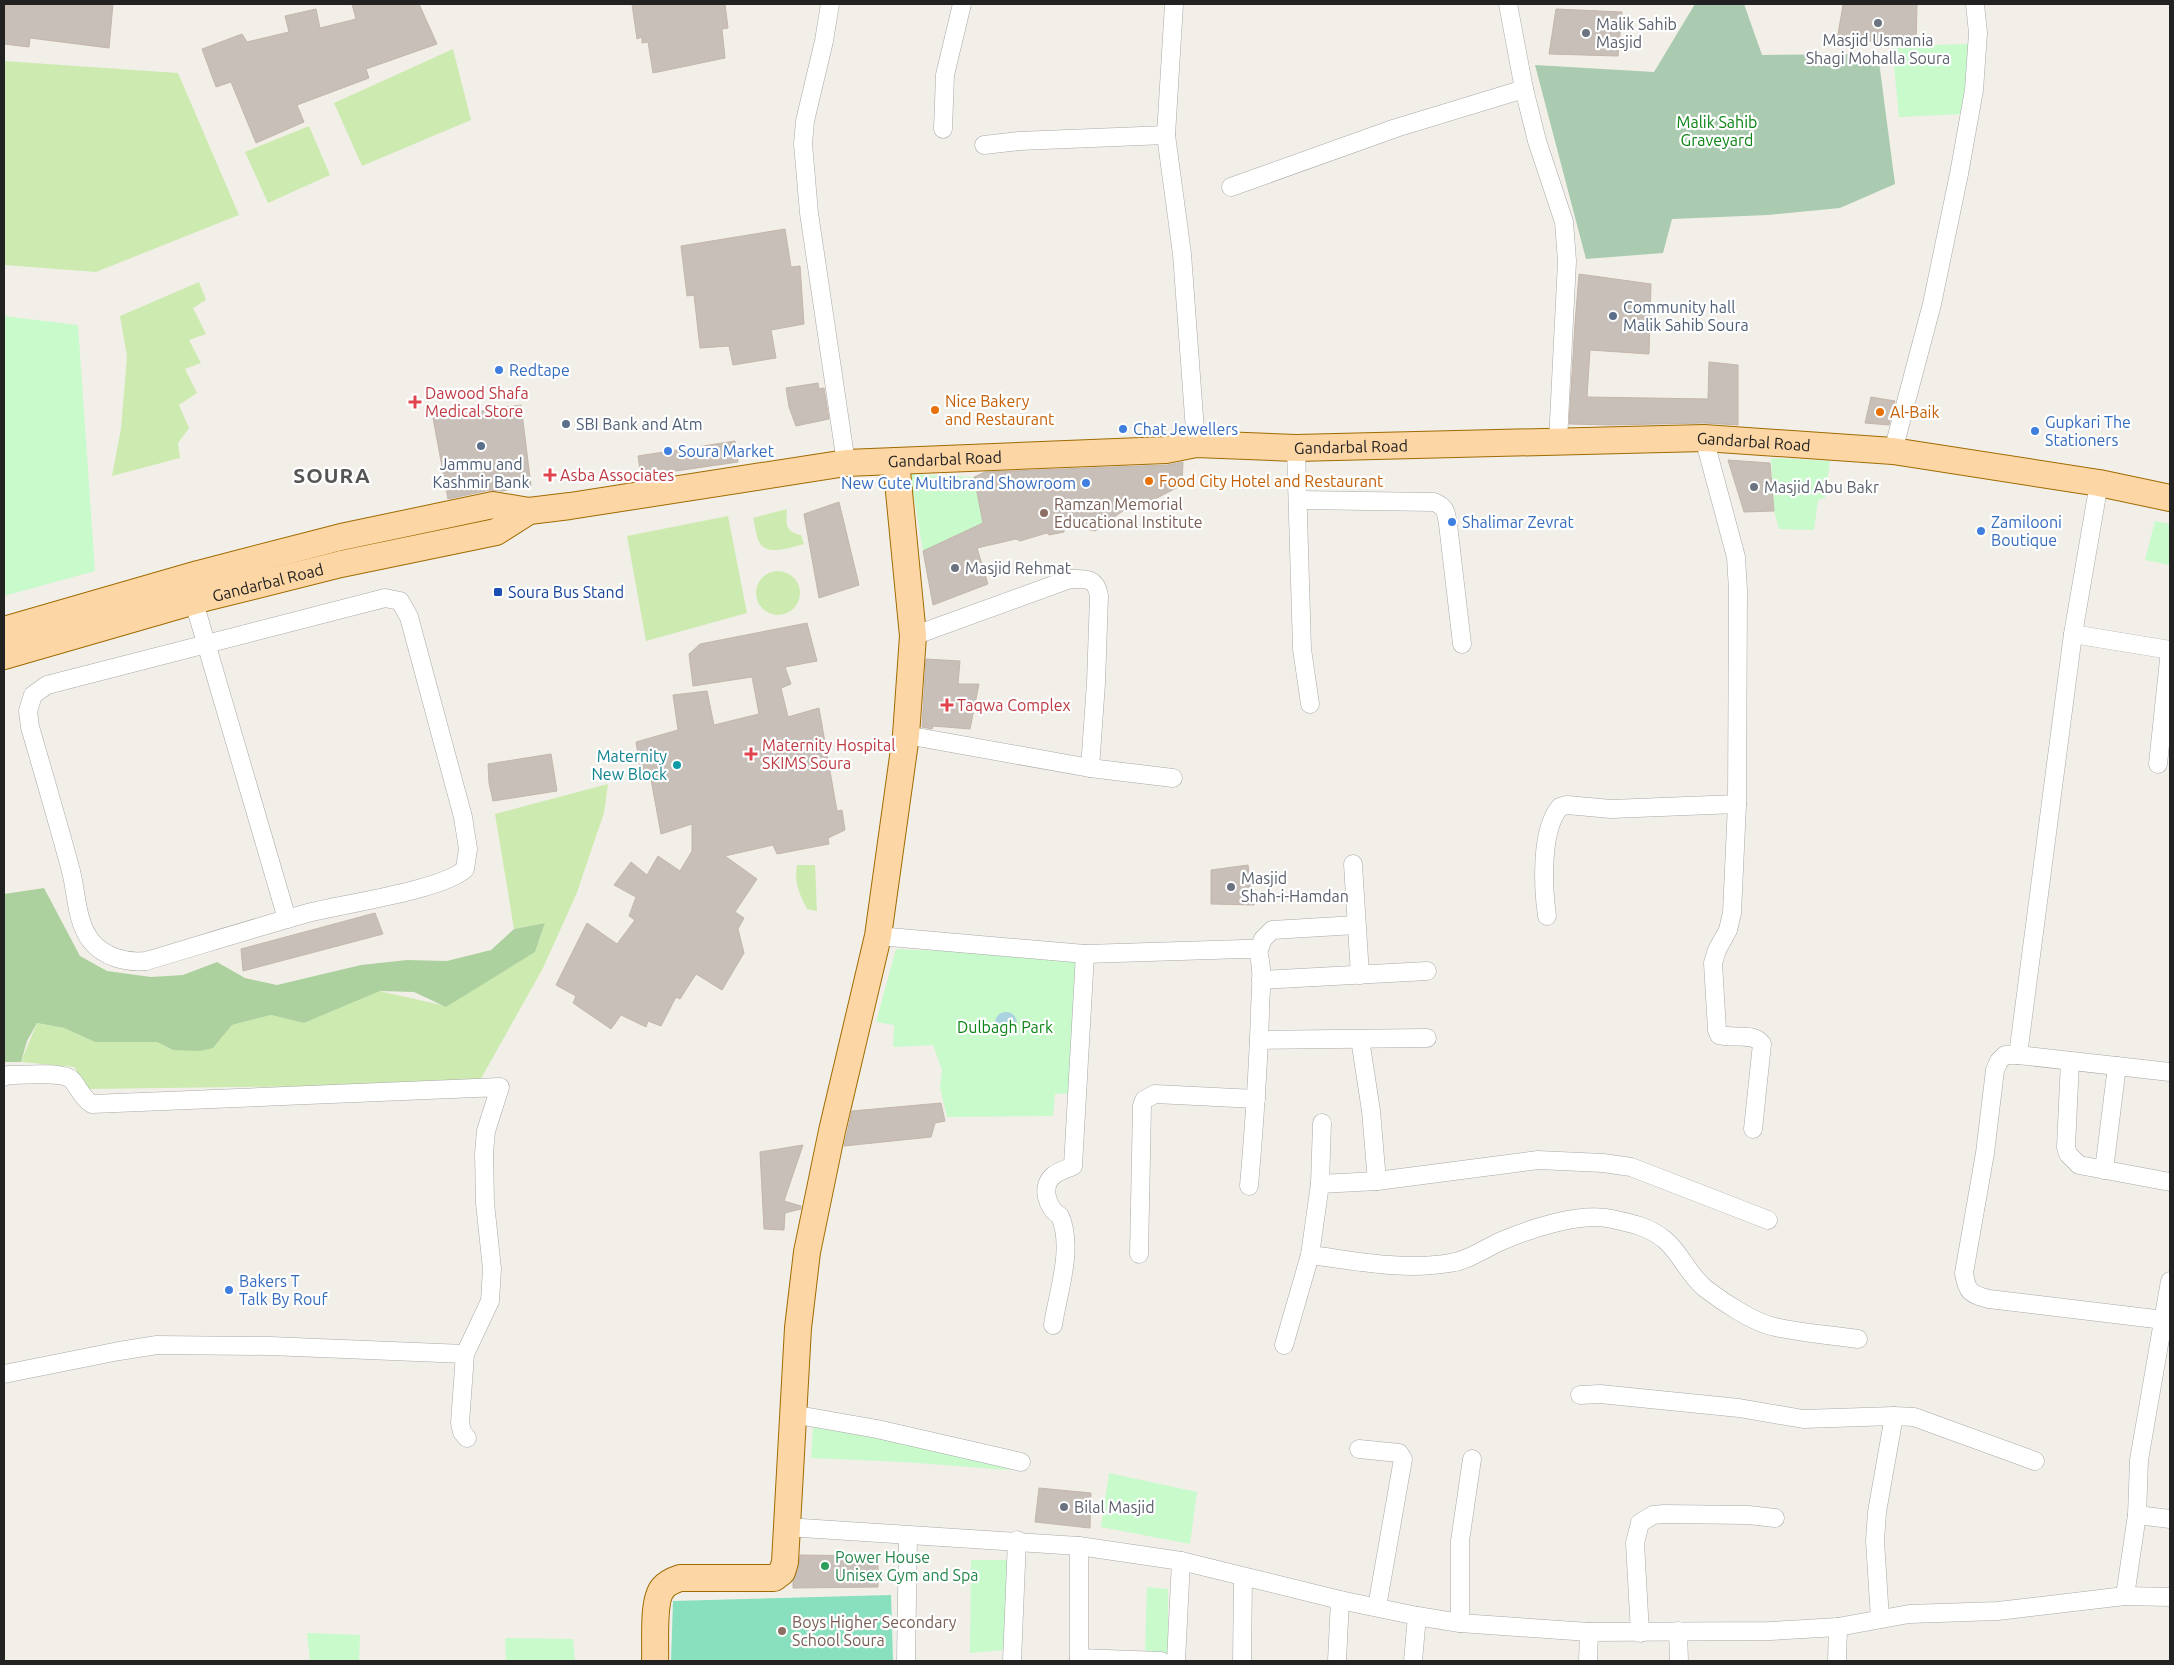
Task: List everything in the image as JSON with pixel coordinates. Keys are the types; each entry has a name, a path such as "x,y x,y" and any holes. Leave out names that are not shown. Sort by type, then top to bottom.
{"main road":[{"name":"Gandarbal Road","path":"4,630 186,577 341,537 493,505 529,510 570,506 846,463 1166,450 1196,444 1296,448 1704,438 1893,451 2099,483 2170,498"},
{"path":"655,1661 657,1600 662,1589 680,1578 774,1578 782,1572 785,1562 792,1414 806,1252 832,1131 878,936 906,735 913,636 896,461"},
{"name":"Gandarbal Road","path":"4,656 194,601 341,564 496,532 529,510"}],"street":[{"path":"830,4 824,41 805,121 802,144 808,213 846,463"},
{"path":"943,129 945,75 962,4"},
{"path":"1174,4 1166,135 1182,254 1196,444"},
{"path":"1508,4 1524,89 1537,141 1564,222 1567,260 1558,441"},
{"path":"1893,451 1932,304 1959,174 1974,90 1978,33 1974,4"},
{"path":"1231,187 1396,128 1524,89"},
{"path":"984,145 1019,141 1166,135"},
{"path":"1704,438 1736,557 1738,582 1736,804 1732,913 1728,930 1717,950 1713,963 1716,1030 1720,1035 1726,1037 1752,1037 1759,1039 1762,1044 1753,1129"},
{"path":"1296,448 1302,649 1310,704"},
{"path":"2018,1055 2073,634 2099,483"},
{"path":"1298,500 1434,502 1443,506 1446,511 1448,524 1462,644"},
{"path":"186,577 287,919"},
{"path":"913,636 1070,579 1092,581 1097,586 1099,596 1096,683 1090,768"},
{"path":"385,598 400,601 409,617 462,817 468,849 465,869 452,878 428,886 287,919 146,961 134,962 113,957 102,950 86,933 79,918 71,873 30,727 28,711 32,695 48,685 207,645 385,598"},
{"path":"2073,634 2170,650 2158,764"},
{"path":"906,735 1090,768 1173,778"},
{"path":"1547,916 1543,871 1552,823 1560,807 1567,805 1611,809 1736,804"},
{"path":"1353,864 1360,975"},
{"path":"1249,1186 1259,1040 1261,980 1258,952 1263,940 1272,930 1356,925"},
{"path":"878,936 1085,954 1244,949 1258,952"},
{"path":"1053,1325 1066,1252 1066,1239 1060,1216 1052,1211 1047,1201 1047,1190 1050,1179 1056,1173 1073,1166 1085,954"},
{"path":"1261,980 1427,971"},
{"path":"1259,1040 1427,1038"},
{"path":"1360,1039 1371,1111 1377,1181"},
{"path":"2164,1320 1989,1299 1970,1292 1966,1286 1964,1273 1985,1153 1994,1070 2005,1055 2170,1072"},
{"path":"2070,1061 2066,1126 2068,1154 2079,1165 2170,1182"},
{"path":"2104,1170 2117,1066"},
{"path":"4,1077 8,1075 65,1077 71,1080 85,1100 92,1104 500,1087 486,1131 484,1153 485,1203 492,1269 490,1300 465,1354 460,1423 462,1432 467,1438"},
{"path":"1139,1254 1142,1106 1144,1100 1155,1094 1256,1099"},
{"path":"1284,1345 1310,1255 1320,1184 1322,1123"},
{"path":"1320,1184 1377,1181 1538,1160 1604,1163 1631,1167 1768,1220"},
{"path":"1310,1255 1406,1267 1451,1263 1500,1242 1581,1217 1610,1219 1646,1228 1666,1240 1695,1280 1707,1290 1751,1317 1774,1327 1858,1340"},
{"path":"2125,1596 2137,1515 2139,1460 2170,1281"},
{"path":"4,1374 119,1350 156,1345 270,1346 465,1354"},
{"path":"1580,1395 1600,1394 1739,1408 1803,1419 1914,1417 2034,1461"},
{"path":"792,1414 877,1429 1021,1462"},
{"path":"1880,1619 1875,1541 1877,1512 1894,1416"},
{"path":"1359,1449 1399,1453 1403,1459 1377,1607"},
{"path":"1460,1623 1460,1541 1472,1459"},
{"path":"1640,1633 1635,1543 1640,1522 1653,1516 1664,1514 1748,1515 1776,1518"},
{"path":"2137,1515 2170,1519"},
{"path":"786,1527 908,1536 1017,1540 1079,1546 1181,1561 1340,1600 1417,1616 1460,1623 1589,1632 1770,1631 1838,1627 1909,1614 1998,1611 2125,1596 2170,1597"},
{"path":"906,1661 908,1536"},
{"path":"1012,1661 1017,1540"},
{"path":"1079,1546 1079,1660 1161,1661"},
{"path":"1176,1661 1181,1561"},
{"path":"1242,1661 1244,1577"},
{"path":"1337,1661 1340,1600"},
{"path":"1413,1661 1417,1616"},
{"path":"1837,1661 1838,1627"},
{"path":"1678,1631 1679,1661"},
{"path":"1588,1661 1589,1632"}],"green space":[{"name":"Malik Sahib Graveyard","path":"1695,4 1744,4 1762,55 1878,54 1895,184 1840,208 1768,215 1672,219 1663,253 1586,259 1535,65 1654,72"},
{"path":"1969,44 1964,114 1899,117 1892,46"},
{"path":"453,49 471,120 362,166 334,103"},
{"path":"4,61 178,73 239,215 96,272 4,265"},
{"path":"309,126 330,175 268,203 245,152"},
{"path":"199,282 206,300 193,308 206,334 189,340 201,363 185,369 197,393 179,405 189,428 178,443 180,458 112,476 121,428 127,356 120,316"},
{"path":"4,316 78,325 95,571 4,596"},
{"path":"1771,458 1830,461 1825,498 1818,500 1814,530 1779,529 1774,511"},
{"path":"910,474 974,477 983,523 923,551"},
{"path":"787,509 789,529 801,535 804,544 780,550 763,547 759,542 753,518"},
{"path":"728,516 747,613 646,641 627,536"},
{"path":"2155,521 2170,524 2170,565 2145,560"},
{"path":"778,571 790,575 796,581 800,593 796,605 790,611 778,615 766,611 760,605 756,593 760,581 766,575"},
{"path":"608,784 604,813 576,895 543,968 478,1084 89,1089 74,1067 21,1062 37,1023 64,1028 95,1042 157,1042 173,1050 213,1048 232,1025 271,1015 304,1023 379,991 446,1006 535,952 545,923 514,929 495,814"},
{"path":"797,865 815,865 817,911 807,909 802,898 797,883"},
{"path":"44,888 80,956 107,971 151,977 183,975 217,962 245,978 277,985 361,965 407,960 447,961 491,950 514,929 545,923 535,952 446,1007 414,992 380,991 304,1023 271,1015 232,1025 213,1048 200,1051 173,1050 157,1042 95,1042 64,1028 37,1023 27,1041 21,1062 5,1062 4,894"},
{"name":"Dulbagh Park","path":"896,949 1080,957 1073,1093 1055,1094 1053,1116 947,1117 940,1088 942,1070 933,1045 893,1047 894,1025 876,1022"},
{"path":"813,1425 1016,1467 1009,1470 904,1462 811,1458"},
{"path":"1109,1473 1197,1492 1190,1544 1101,1527"},
{"path":"971,1560 1007,1560 1006,1650 970,1653"},
{"path":"1147,1587 1168,1589 1168,1655 1145,1653"},
{"name":"Boys Higher Secondary School Soura","path":"891,1595 893,1661 671,1661 673,1601"},
{"path":"307,1633 360,1635 359,1661 310,1661"},
{"path":"505,1638 573,1639 575,1661 506,1661"}],"water":[{"path":"1006,1012 1014,1015 1017,1023 1014,1031 1006,1034 998,1031 995,1023 998,1015"}],"building":[{"path":"4,4 113,4 109,48 30,38 29,47 4,44"},
{"path":"352,4 419,4 437,44 366,69 369,78 297,105 304,122 256,143 231,82 216,87 202,49 242,34 247,42 289,32 285,16 316,9 320,28 356,19"},
{"path":"632,4 725,4 728,28 722,29 725,58 653,73 648,42 642,43 642,37 637,39"},
{"name":"Masjid Usmania Shagi Mohalla Soura","path":"1917,4 1916,43 1837,40 1843,5"},
{"name":"Malik Sahib Masjid","path":"1556,9 1622,12 1618,56 1549,54"},
{"path":"785,229 791,267 800,266 804,324 771,330 776,358 733,365 729,346 700,348 694,295 687,296 681,246"},
{"path":"1579,274 1651,284 1649,354 1590,350 1587,397 1708,399 1709,362 1738,365 1738,425 1704,423 1569,424"},
{"path":"818,383 819,389 824,388 829,419 796,426 789,407 786,388"},
{"name":"Al-Baik","path":"1871,397 1895,401 1889,425 1865,423"},
{"path":"521,405 531,486 502,491 490,490 448,499 433,418"},
{"path":"735,441 738,462 641,476 638,456"},
{"name":"Masjid Abu Bakr","path":"1728,460 1770,463 1774,511 1744,512"},
{"path":"1183,462 1182,485 1155,499 1138,500 1095,531 1064,524 1064,532 1049,535 1047,533 1020,541 1016,539 977,548 988,584 933,605 923,551 983,523 974,477 985,472 1167,465"},
{"path":"839,502 859,585 819,598 804,514"},
{"path":"807,623 817,661 785,667 791,684 781,688 788,717 819,708 837,811 842,810 845,830 828,838 829,844 777,854 773,845 725,856 757,879 735,912 744,918 738,929 744,953 722,990 696,974 680,999 676,997 661,1026 648,1021 646,1027 621,1015 611,1029 573,1003 576,996 556,985 587,923 617,944 635,920 629,916 636,897 614,885 631,862 647,875 658,856 680,871 692,851 692,824 661,834 650,774 641,774 636,742 678,730 673,695 707,691 714,725 759,714 752,677 693,686 689,654 700,644"},
{"name":"Taqwa Complex","path":"926,659 960,661 958,684 979,684 970,729 933,726 932,729 922,727"},
{"path":"551,754 557,791 493,801 489,783 488,764"},
{"name":"Masjid Shah-i-Hamdan","path":"1248,865 1254,905 1211,904 1211,870"},
{"path":"375,913 383,934 243,971 241,949"},
{"path":"941,1103 945,1121 935,1123 931,1137 844,1146 852,1111"},
{"path":"803,1145 784,1201 801,1206 801,1209 785,1213 784,1230 764,1229 760,1152"},
{"name":"Bilal Masjid","path":"1039,1488 1091,1493 1090,1528 1035,1522"},
{"path":"800,1555 878,1556 878,1587 793,1588"}],"place":[{"name":"Masjid Usmania Shagi Mohalla Soura","path":"1878,23"},
{"name":"Malik Sahib Masjid","path":"1586,33"},
{"name":"Community hall Malik Sahib Soura","path":"1613,316"},
{"name":"Redtape","path":"499,370"},
{"name":"Dawood Shafa Medical Store","path":"415,402"},
{"name":"Nice Bakery and Restaurant","path":"935,410"},
{"name":"Al-Baik","path":"1880,412"},
{"name":"SBI Bank and Atm","path":"566,424"},
{"name":"Chat Jewellers","path":"1123,429"},
{"name":"Gupkari The Stationers","path":"2035,431"},
{"name":"Jammu and Kashmir Bank","path":"481,446"},
{"name":"Soura Market","path":"668,451"},
{"name":"Asba Associates","path":"550,475"},
{"name":"Food City Hotel and Restaurant","path":"1149,481"},
{"name":"New Cute Multibrand Showroom","path":"1086,483"},
{"name":"Masjid Abu Bakr","path":"1754,487"},
{"name":"Ramzan Memorial Educational Institute","path":"1044,513"},
{"name":"Shalimar Zevrat","path":"1452,522"},
{"name":"Zamilooni Boutique","path":"1981,531"},
{"name":"Masjid Rehmat","path":"955,568"},
{"name":"Soura Bus Stand","path":"498,592"},
{"name":"Taqwa Complex","path":"947,705"},
{"name":"Maternity Hospital SKIMS Soura","path":"751,754"},
{"name":"Maternity New Block","path":"677,765"},
{"name":"Masjid Shah-i-Hamdan","path":"1231,887"},
{"name":"Bakers T Talk By Rouf","path":"229,1290"},
{"name":"Bilal Masjid","path":"1064,1507"},
{"name":"Power House Unisex Gym and Spa","path":"825,1566"},
{"name":"Boys Higher Secondary School Soura","path":"782,1631"}],"district":[{"name":"SOURA","path":"332,476"}]}
